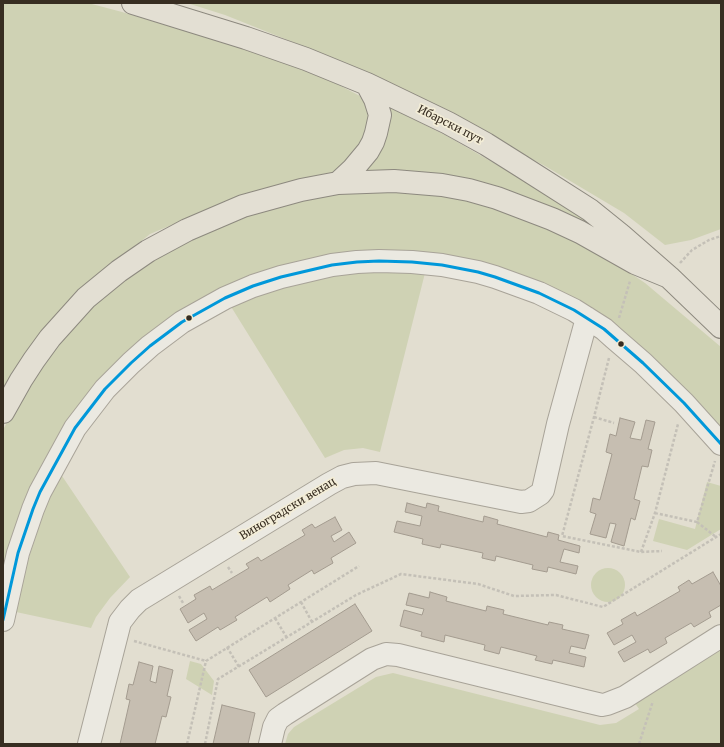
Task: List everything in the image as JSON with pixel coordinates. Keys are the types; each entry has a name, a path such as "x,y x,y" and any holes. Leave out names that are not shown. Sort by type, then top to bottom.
{"main road":[{"name":"Ибарски пут","path":"133,3 253,40 306,59 367,84 448,122 522,166 590,210 669,277 721,327"},
{"path":"338,183 353,169 368,150 376,133 380,116 375,98 367,84"},
{"path":"3,412 21,380 50,338 86,298 114,275 148,251 187,230 243,206 302,190 338,183 374,181 401,181 442,185 469,190 497,198 552,219 580,232 635,263 669,277"}],"street":[{"path":"3,620 18,553 40,492 75,428 105,389 150,346 182,322 225,298 253,286 282,277 332,265 357,262 412,262 442,265 478,272 539,293 574,310 614,338 643,363 684,403 721,444"},
{"name":"Виноградски венац","path":"89,744 120,622 130,609 139,600 342,477 354,474 376,473 521,502 529,501 540,494 543,490 558,424 587,318"},
{"path":"270,744 274,726 278,719 372,660 386,654 398,655 602,705 619,700 721,636"}],"path":[{"path":"669,277 692,250 709,240 721,236"},
{"path":"635,263 562,536 641,552 662,551"},
{"path":"641,552 655,513 684,403"},
{"path":"594,417 614,424"},
{"path":"697,522 721,444"},
{"path":"655,513 697,522 716,537"},
{"path":"204,744 218,679 356,595 401,574 478,584 514,596 556,595 603,607 721,534"},
{"path":"116,636 206,660 359,566"},
{"path":"301,602 312,622"},
{"path":"275,618 287,638"},
{"path":"227,648 239,667"},
{"path":"187,744 206,660"},
{"path":"639,744 653,703 657,676"}],"green space":[{"path":"3,3 88,3 258,53 316,73 360,96 369,110 368,133 357,156 336,172 219,205 150,234 82,292 30,346 3,388"},
{"path":"187,3 721,3 721,229 691,240 665,245 624,213 545,166 365,71 225,15"},
{"path":"385,106 445,135 527,182 588,220 612,239 553,213 352,178"},
{"path":"363,189 443,193 520,213 596,250 645,283 721,347 721,428 510,272 292,267 99,386 3,588 3,430 64,333 110,287 158,252 215,223 295,199"},
{"path":"391,269 425,273 380,452 363,448 344,450 325,458 230,305 256,293 337,272"},
{"path":"60,473 130,577 110,598 96,617 91,628 16,612 15,600 53,484"},
{"path":"707,482 721,486 721,529 687,550 653,541 659,519 695,529"},
{"path":"611,568 620,573 624,578 624,592 620,597 615,601 605,602 601,601 592,592 591,582 592,578 601,569"},
{"path":"721,643 721,744 285,744 288,734 294,727 376,677 393,673 600,725 616,723 639,709 632,699"},
{"path":"190,661 201,664 214,681 212,695 186,679"}],"building":[{"path":"620,418 635,422 630,438 641,440 646,420 655,422 648,449 652,450 648,467 642,466 634,499 640,501 635,520 631,518 624,546 611,542 616,524 610,523 606,538 590,534 596,514 590,512 593,498 600,500 612,454 606,452 610,434 616,436"},
{"path":"407,503 426,508 427,503 439,506 438,511 483,522 484,516 498,520 497,524 547,537 548,532 559,535 558,540 580,546 579,553 564,549 560,562 578,566 576,574 548,567 547,572 532,569 533,565 496,556 495,561 482,558 483,553 441,544 440,548 422,544 423,539 394,532 397,521 420,526 422,516 405,512"},
{"path":"335,517 342,530 331,536 334,542 349,532 356,543 331,558 333,563 314,574 312,570 288,585 290,589 270,602 267,597 235,617 237,620 220,630 218,627 196,641 189,630 207,619 204,613 188,623 180,609 196,599 194,595 210,586 212,590 249,568 246,564 258,557 261,561 305,535 302,530 312,524 315,528"},
{"path":"713,572 721,586 721,605 709,612 711,617 694,627 691,623 665,638 667,643 650,653 648,649 624,662 618,652 636,642 632,635 614,645 607,633 623,624 621,620 635,612 637,616 680,591 678,587 689,580 692,584"},
{"path":"430,592 447,597 446,601 486,611 487,606 504,610 503,614 548,625 549,622 563,625 562,629 589,635 585,649 571,646 569,653 586,657 584,667 553,660 552,664 535,660 537,656 501,647 499,654 484,650 485,645 445,635 444,642 421,636 422,632 400,626 404,610 422,615 424,609 406,605 409,593 429,598"},
{"path":"355,604 372,631 266,697 249,670"},
{"path":"139,662 153,666 150,681 156,683 159,666 173,670 167,696 171,697 166,717 162,716 155,744 120,744 130,700 126,699 129,684 133,685"},
{"path":"222,705 255,713 248,744 213,744"}],"transit line":[{"path":"3,620 18,553 40,492 75,428 105,389 150,346 182,322 225,298 253,286 281,277 332,265 357,262 412,262 442,265 478,272 539,293 574,310 604,329 643,363 684,403 721,444"}]}
